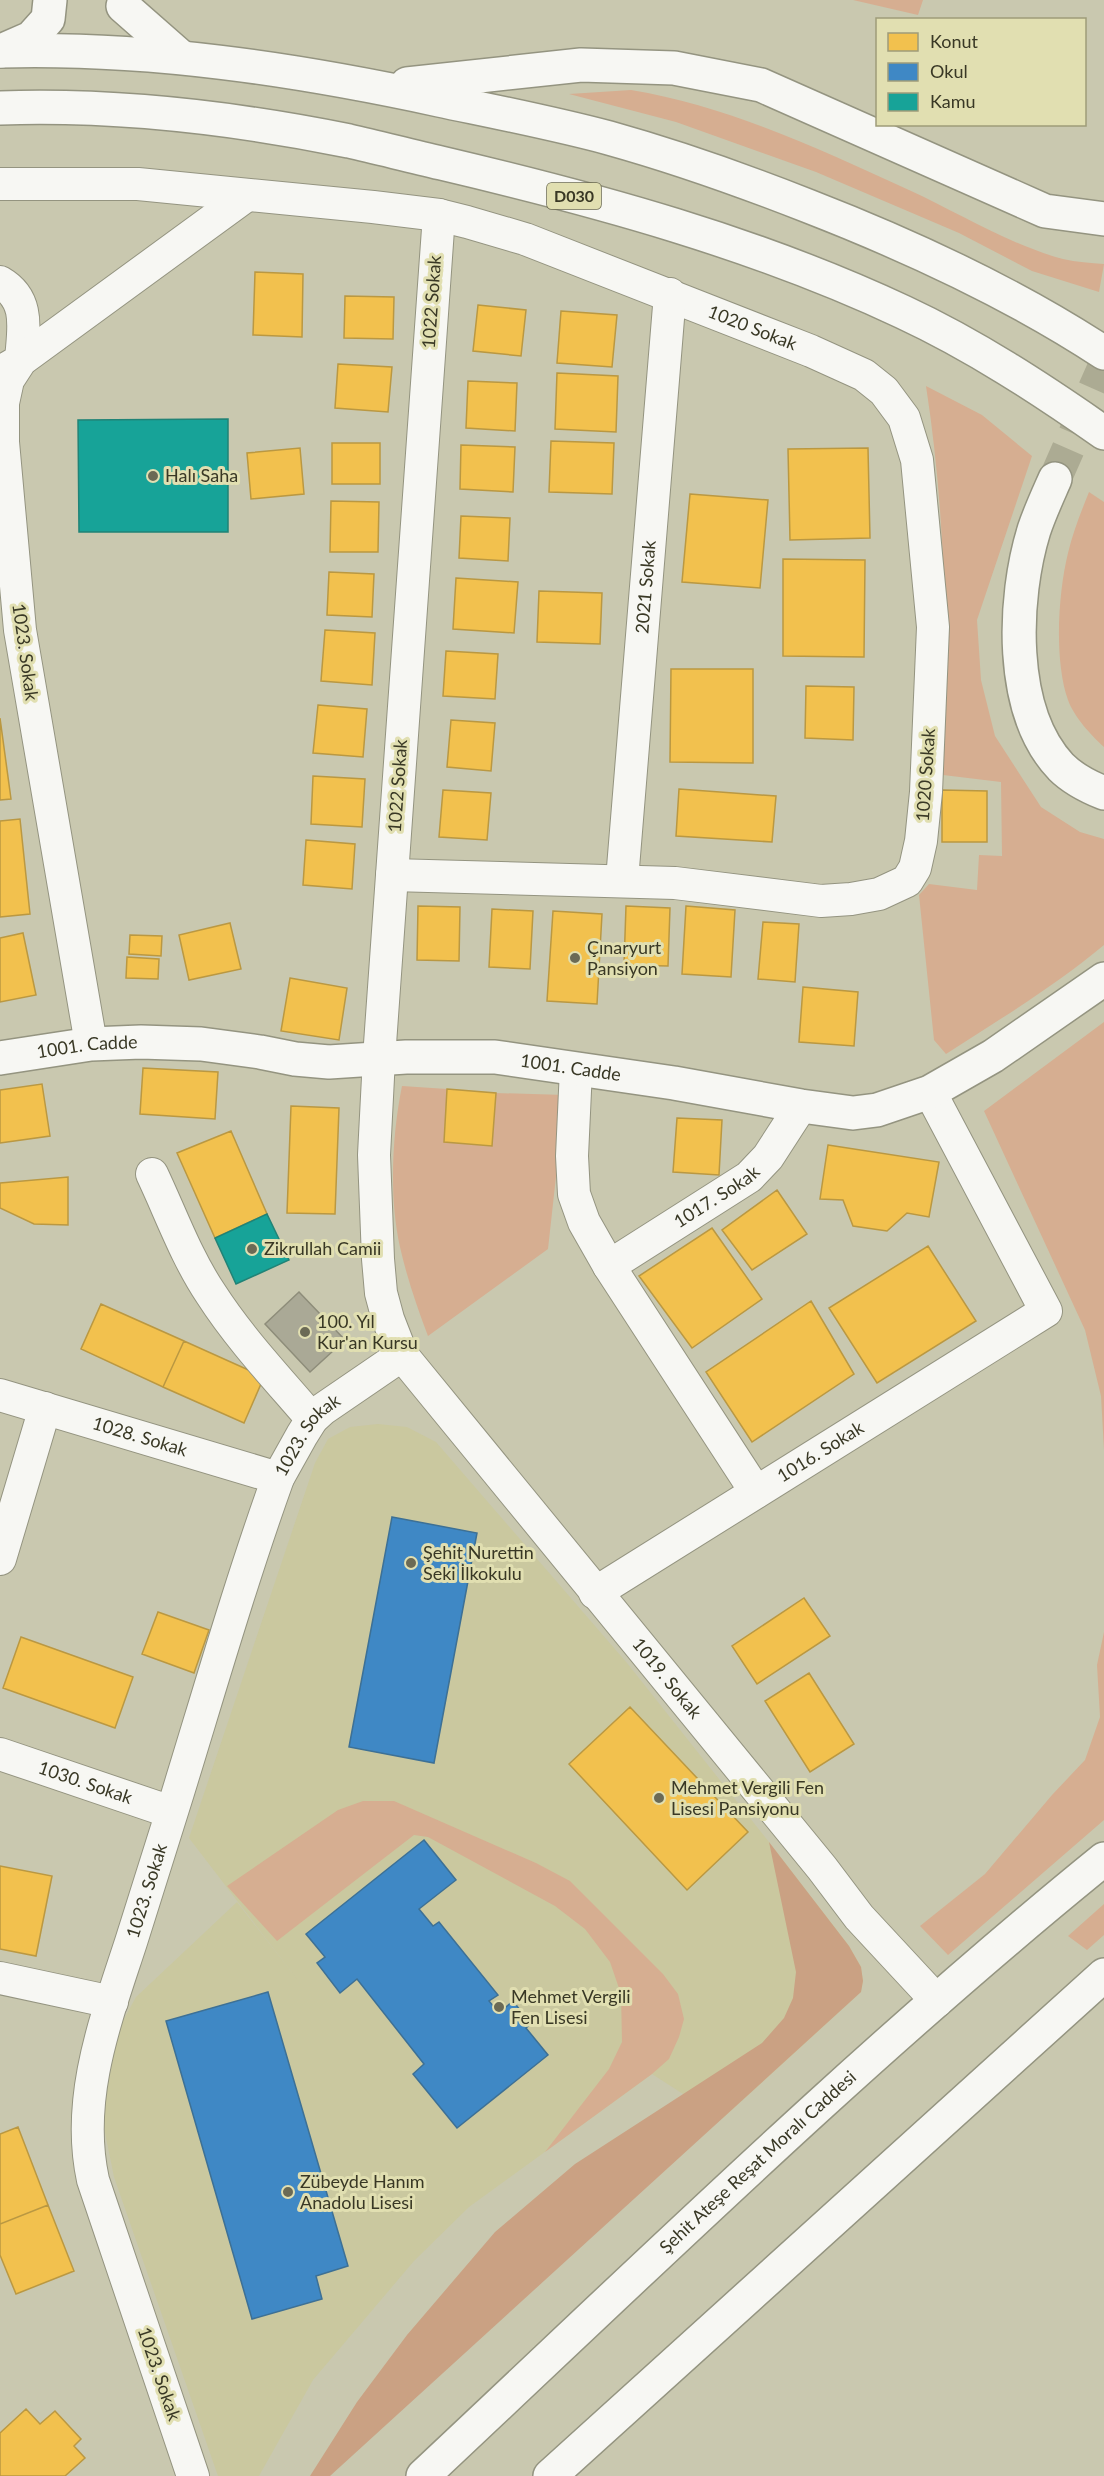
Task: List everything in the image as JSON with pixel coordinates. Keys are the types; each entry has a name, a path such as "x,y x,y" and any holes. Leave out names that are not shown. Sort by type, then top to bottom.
{"main road":[{"path":"0,51 32,38 48,19 50,0"},
{"path":"123,2 182,57"},
{"path":"0,51 40,50 182,57 285,70 377,87 597,135 712,169 872,231 979,280 1061,325 1104,353"},
{"path":"377,87 581,65 674,68 761,85 1045,211 1104,219"},
{"name":"D030","path":"0,108 40,106 122,109 270,128 351,142 534,185 623,210 796,265 906,313 986,357 1104,433"},
{"path":"1055,478 1035,529 1020,596 1020,637 1024,682 1030,716 1047,747 1062,767 1085,785 1104,793"},
{"name":"1001. Cadde","path":"0,1058 91,1044 141,1042 201,1044 329,1062 379,1058 495,1057 674,1083 853,1113 877,1110 930,1092 993,1056 1104,979"},
{"name":"Şehit Ateşe Reşat Moralı Caddesi","path":"423,2476 769,2153 1001,1943 1104,1859"},
{"path":"550,2476 1104,1975"}],"street":[{"name":"1020 Sokak","path":"0,184 138,184 439,215 525,239 812,351 864,375 884,391 904,418 917,460 933,627 926,792 921,841 915,868 907,881 879,894 851,900 821,901 675,883 392,875"},
{"name":"1023. Sokak","path":"91,1044 20,630 3,442 3,403 10,366 247,195"},
{"name":"1022 Sokak","path":"402,1355 387,1319 381,1293 376,1236 374,1155 439,215"},
{"path":"0,282 18,297 24,313 10,366"},
{"name":"2021 Sokak","path":"621,880 670,294"},
{"path":"576,1069 572,1156 574,1194 584,1222 609,1266 756,1492"},
{"name":"1016. Sokak","path":"595,1593 1046,1311 930,1092"},
{"name":"1017. Sokak","path":"609,1266 748,1177 768,1157 801,1106"},
{"path":"152,1174 195,1267 210,1293 251,1347 312,1419"},
{"name":"1023. Sokak","path":"194,2476 93,2180 88,2159 87,2103 91,2075 171,1812 278,1478 312,1419 323,1408 402,1355"},
{"name":"1019. Sokak","path":"402,1355 822,1868 859,1917 937,2001"},
{"name":"1028. Sokak","path":"0,1395 278,1478"},
{"path":"0,1559 45,1408"},
{"name":"1030. Sokak","path":"0,1754 171,1812"},
{"path":"0,1978 112,2002"}],"shaded area":[{"path":"853,0 923,0 918,15"},
{"path":"631,90 703,107 773,131 875,175 1043,253 1078,262 1104,264 1099,292 1032,271 959,233 816,172 676,122 569,94"},
{"path":"926,386 982,415 1032,456 977,620 981,680 995,736 1041,807 1080,832 1104,839 1104,945 1047,988 946,1054 934,1040 919,895 929,884 977,890 979,855 1002,856 1001,782 943,775 944,580 938,483"},
{"path":"1089,492 1104,502 1104,747 1083,725 1068,700 1059,647 1060,607 1068,553"},
{"path":"1104,1022 1104,1450 1101,1396 1085,1330 984,1111"},
{"path":"402,1086 447,1089 444,1142 492,1146 496,1093 565,1095 548,1249 428,1336 403,1259 394,1208 394,1146"},
{"path":"378,1424 407,1427 436,1442 627,1663 769,1842 849,1946 861,1967 863,1981 861,1992 722,2119 652,2074 469,2207 414,2261 313,2380 259,2476 218,2476 114,2177 99,2103 106,2052 136,1997 237,1902 300,1983 189,1838 315,1463 328,1439 350,1427"},
{"path":"1104,1632 1104,1820 948,1955 920,1926 985,1874 1085,1760 1100,1717 1097,1665"},
{"path":"363,1801 394,1801 536,1863 570,1881 663,1974 678,1994 684,2019 669,2059 652,2074 545,2152 609,2069 622,2042 621,1994 610,1962 585,1929 555,1906 428,1837 414,1835 277,1941 227,1886 338,1810"},
{"path":"769,1842 849,1946 861,1967 863,1981 861,1992 330,2476 310,2476 357,2402 407,2335 495,2232 575,2164 762,2043 784,2018 793,1998 796,1972"},
{"path":"1104,1904 1104,1935 1087,1950 1068,1936"}],"building: Konut":[{"path":"255,272 303,274 302,337 253,335"},
{"path":"345,296 394,297 393,339 344,338"},
{"path":"478,305 526,310 521,356 473,351"},
{"path":"561,311 617,315 612,367 557,363"},
{"path":"338,364 392,367 388,412 335,408"},
{"path":"557,373 618,376 616,432 555,429"},
{"path":"468,381 517,383 515,431 466,428"},
{"path":"551,441 614,443 612,494 549,492"},
{"path":"332,443 380,443 380,484 332,484"},
{"path":"461,445 515,447 513,492 460,489"},
{"path":"300,448 304,494 251,499 247,453"},
{"path":"868,448 870,538 790,540 788,449"},
{"path":"690,494 768,500 760,588 682,582"},
{"path":"331,501 379,502 378,552 330,552"},
{"path":"461,516 510,518 508,561 459,558"},
{"path":"783,559 865,560 864,657 783,656"},
{"path":"329,572 374,574 372,617 327,615"},
{"path":"456,578 518,582 514,633 453,629"},
{"path":"539,591 602,593 600,644 537,642"},
{"path":"325,630 375,633 372,685 321,681"},
{"path":"446,651 498,654 495,699 443,696"},
{"path":"671,669 753,669 753,763 670,762"},
{"path":"806,686 854,687 853,740 805,738"},
{"path":"318,705 367,709 363,757 313,753"},
{"path":"0,718 11,799 0,800"},
{"path":"451,720 495,723 491,771 447,767"},
{"path":"313,776 365,779 362,827 311,824"},
{"path":"679,789 776,796 772,842 676,836"},
{"path":"443,790 491,793 487,840 439,837"},
{"path":"942,790 987,791 987,842 942,842"},
{"path":"20,819 30,914 0,917 0,821"},
{"path":"306,840 355,844 352,889 303,885"},
{"path":"418,906 460,907 459,961 417,960"},
{"path":"626,906 670,908 668,966 624,965"},
{"path":"686,906 735,910 731,977 682,974"},
{"path":"492,909 533,911 530,969 489,967"},
{"name":"Çınaryurt Pansiyon","path":"553,911 602,914 597,1004 547,1001"},
{"path":"763,922 799,924 795,982 758,979"},
{"path":"230,923 241,969 189,980 179,935"},
{"path":"23,933 36,995 0,1002 0,938"},
{"path":"130,935 162,936 161,956 129,954"},
{"path":"127,957 159,959 158,979 126,978"},
{"path":"290,978 347,988 339,1040 281,1031"},
{"path":"803,987 858,992 854,1046 799,1042"},
{"path":"143,1068 218,1072 215,1119 140,1114"},
{"path":"42,1084 50,1136 0,1143 0,1090"},
{"path":"447,1089 496,1093 492,1146 444,1142"},
{"path":"291,1106 339,1108 335,1214 287,1213"},
{"path":"677,1118 722,1120 719,1175 673,1172"},
{"path":"231,1131 267,1214 215,1238 177,1153"},
{"path":"828,1145 939,1162 929,1217 907,1213 887,1231 853,1226 843,1200 820,1199"},
{"path":"68,1177 68,1225 34,1224 0,1208 0,1183"},
{"path":"777,1190 807,1234 752,1270 722,1230"},
{"path":"712,1228 762,1299 692,1348 639,1276"},
{"path":"928,1246 976,1321 877,1383 829,1308"},
{"path":"811,1301 854,1374 752,1442 706,1372"},
{"path":"101,1304 184,1341 163,1387 81,1349"},
{"path":"184,1341 264,1377 244,1423 163,1387"},
{"path":"804,1598 830,1636 757,1684 732,1646"},
{"path":"158,1612 209,1630 194,1673 142,1654"},
{"path":"21,1637 133,1677 115,1728 3,1688"},
{"path":"809,1673 854,1744 810,1772 765,1701"},
{"name":"Mehmet Vergili Fen Lisesi Pansiyonu","path":"630,1707 748,1832 687,1890 569,1764"},
{"path":"0,1866 52,1876 36,1956 0,1949"},
{"path":"18,2127 48,2205 0,2224 0,2134"},
{"path":"48,2205 74,2271 16,2294 0,2255 0,2224"},
{"path":"26,2409 40,2424 55,2411 81,2439 74,2446 85,2458 65,2476 0,2476 0,2433"}],"building: Okul":[{"path":"392,1517 477,1533 434,1763 349,1747"},
{"name":"Mehmet Vergili Fen Lisesi","path":"424,1840 456,1880 419,1909 433,1926 439,1922 498,1995 489,2001 499,2013 513,2001 531,2024 526,2028 548,2055 457,2128 413,2074 424,2064 357,1979 340,1993 317,1963 325,1957 306,1934"},
{"name":"Zübeyde Hanım Anadolu Lisesi","path":"268,1992 348,2266 316,2276 322,2299 252,2319 166,2021"}],"building: Kamu":[{"name":"Halı Saha","path":"228,419 228,532 79,532 78,420"},
{"name":"Zikrullah Camii","path":"267,1214 289,1260 236,1284 215,1238"}],"building: Diğer":[{"name":"100. Yıl Kur'an Kursu","path":"299,1292 345,1340 310,1372 265,1324"}],"tunnel":[{"path":"1055,479 1104,367"}],"place":[{"name":"Halı Saha","path":"153,476"},
{"name":"Çınaryurt Pansiyon","path":"575,958"},
{"name":"Zikrullah Camii","path":"252,1249"},
{"name":"100. Yıl Kur'an Kursu","path":"305,1332"},
{"name":"Şehit Nurettin Seki İlkokulu","path":"411,1563"},
{"name":"Mehmet Vergili Fen Lisesi Pansiyonu","path":"659,1798"},
{"name":"Mehmet Vergili Fen Lisesi","path":"499,2007"},
{"name":"Zübeyde Hanım Anadolu Lisesi","path":"288,2192"}]}
